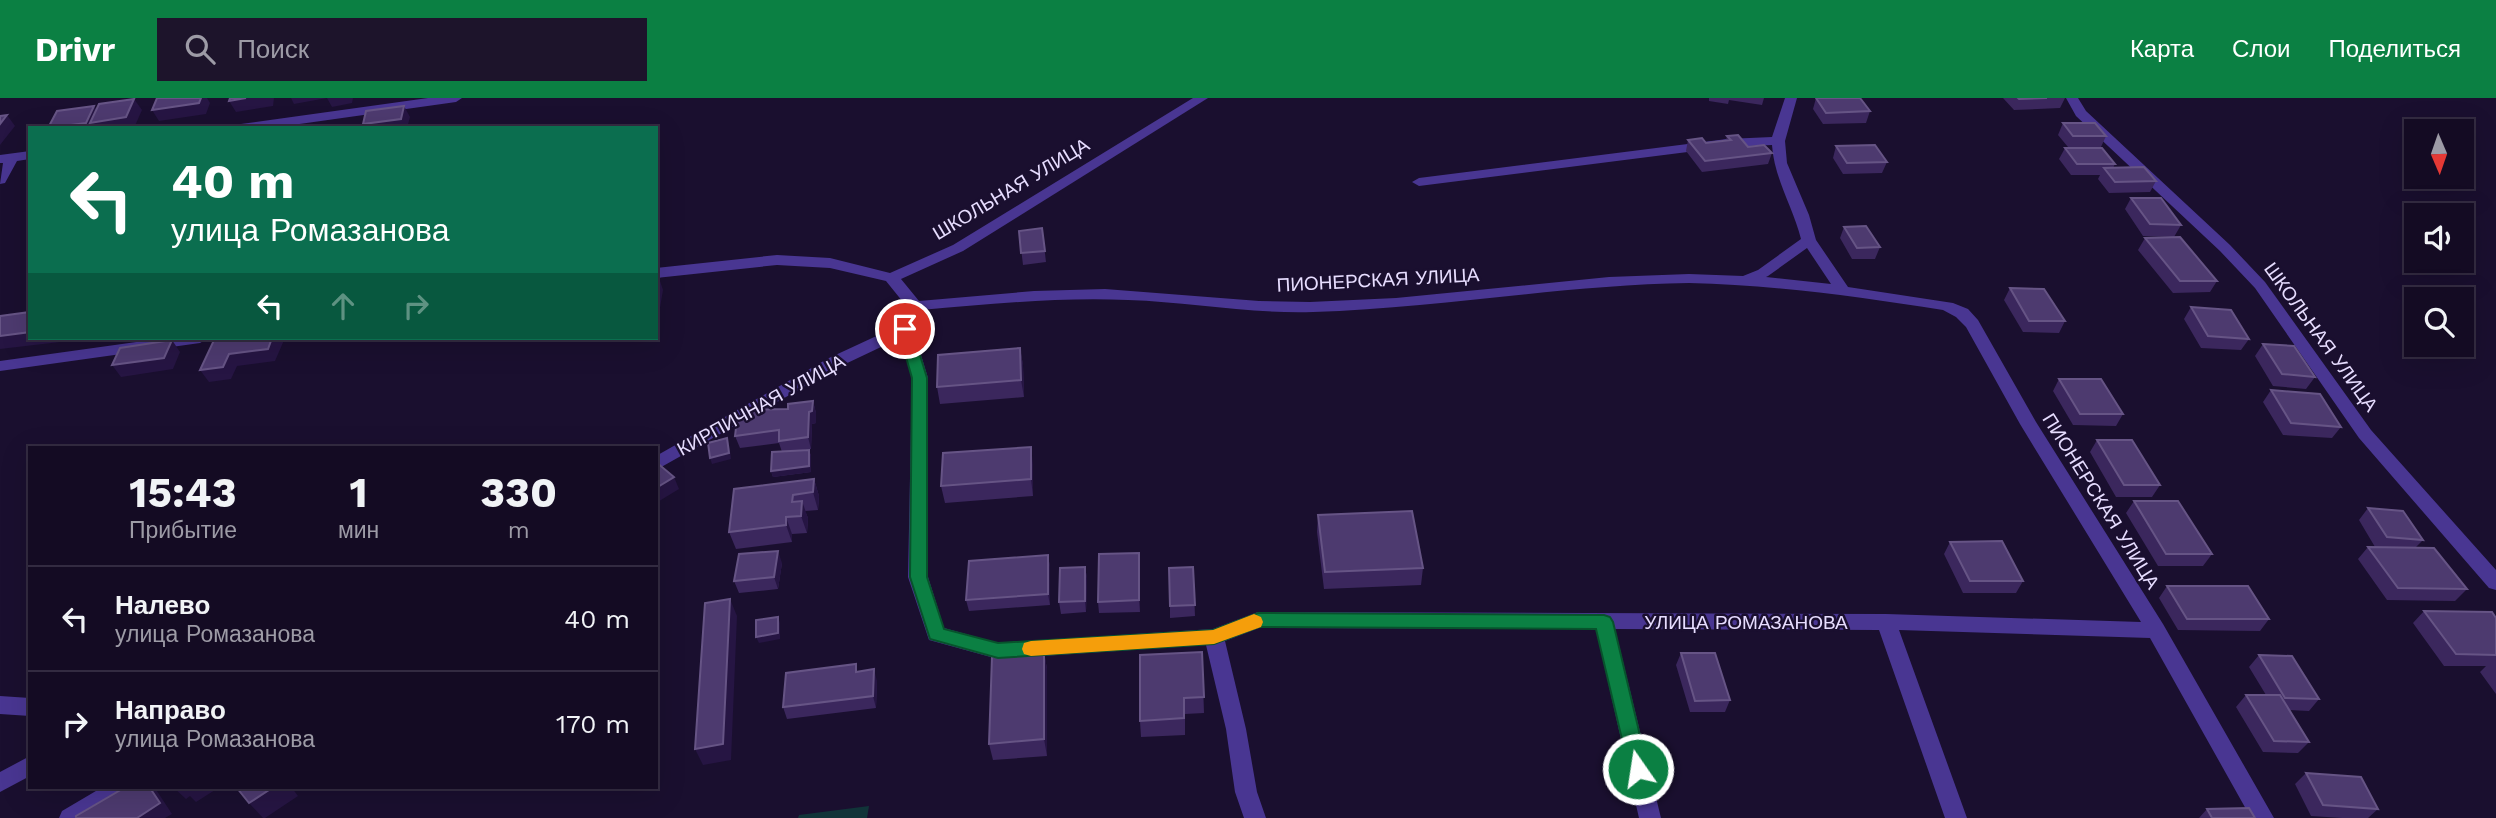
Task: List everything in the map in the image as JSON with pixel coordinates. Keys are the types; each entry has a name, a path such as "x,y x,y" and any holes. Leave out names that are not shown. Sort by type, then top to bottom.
{"street":[{"path":"255,126 456,98"},
{"name":"ШКОЛЬНАЯ УЛИЦА","path":"891,278 958,248 1202,98"},
{"path":"1791,98 1779,141 1780,163 1802,215 1809,240 1843,290"},
{"name":"ШКОЛЬНАЯ УЛИЦА","path":"2072,98 2081,113 2225,248 2260,285 2365,434 2496,583"},
{"path":"1419,182 1727,143 1779,141"},
{"path":"0,180 6,158 28,156"},
{"path":"1744,282 1763,273 1809,240"},
{"path":"658,273 777,260 830,263 891,278 915,306 905,329"},
{"name":"ПИОНЕРСКАЯ УЛИЦА","path":"915,306 1104,294 1245,306 1311,307 1470,297 1653,279 1744,282 1843,290 1947,306 1962,313 1972,324 2029,424 2156,630 2263,818"},
{"name":"УЛИЦА РОМАЗАНОВА","path":"905,329 920,378 918,577 936,634 998,651 1214,637 1258,620 1886,622 2156,630"},
{"name":"КИРПИЧНАЯ УЛИЦА","path":"658,463 835,362 905,329"},
{"path":"0,366 186,340"},
{"path":"1604,622 1650,818"},
{"path":"1886,622 1956,818"},
{"path":"1214,637 1236,729 1246,792 1255,818"},
{"path":"0,705 28,707"},
{"path":"0,783 28,766"},
{"path":"70,818 118,789"}],"green space":[{"path":"869,806 867,818 798,818 799,815"}],"building":[{"path":"157,98 201,98 199,103 152,110"},
{"path":"1816,98 1860,98 1870,111 1826,113"},
{"path":"134,99 126,117 90,123 99,104"},
{"path":"94,106 86,123 49,126 57,111"},
{"path":"404,106 401,119 363,124 366,111"},
{"path":"2063,123 2095,123 2106,136 2073,136"},
{"path":"1738,135 1748,147 1764,145 1772,153 1705,161 1688,140 1702,138 1706,143 1731,140 1727,136"},
{"path":"1875,145 1887,162 1847,163 1836,146"},
{"path":"2065,148 2102,148 2115,164 2077,164"},
{"path":"2144,167 2156,181 2115,182 2104,168"},
{"path":"2131,198 2161,198 2181,225 2150,224"},
{"path":"1866,226 1880,247 1857,248 1844,227"},
{"path":"1042,228 1045,251 1021,253 1019,231"},
{"path":"2180,237 2217,281 2180,281 2145,238"},
{"path":"2010,288 2044,289 2065,321 2029,321"},
{"path":"2191,307 2231,310 2249,339 2208,336"},
{"path":"28,312 28,332 0,336 0,316"},
{"path":"172,340 164,358 112,365 120,348"},
{"path":"214,340 271,340 268,349 229,354 223,367 200,370"},
{"path":"2263,344 2294,346 2315,377 2282,374"},
{"path":"1020,348 1021,380 937,387 938,355"},
{"path":"2059,379 2101,379 2123,414 2080,414"},
{"path":"2271,390 2320,394 2341,427 2291,423"},
{"path":"813,401 812,411 809,412 808,437 779,441 779,430 735,436 737,420 744,419 745,410 788,409 788,404"},
{"path":"727,438 729,453 710,458 708,443"},
{"path":"2097,440 2132,440 2160,485 2124,485"},
{"path":"1031,447 1031,479 941,486 943,453"},
{"path":"809,450 809,466 771,471 772,452"},
{"path":"658,464 674,477 658,487"},
{"path":"814,479 813,492 793,495 792,502 802,501 801,516 786,517 786,525 729,532 734,489"},
{"path":"2134,501 2178,501 2212,554 2166,554"},
{"path":"2368,508 2403,511 2423,540 2387,537"},
{"path":"1412,511 1423,568 1325,572 1318,515"},
{"path":"2002,541 2023,581 1970,581 1950,542"},
{"path":"2368,547 2434,548 2467,589 2398,588"},
{"path":"778,551 774,577 734,581 739,554"},
{"path":"1139,553 1139,600 1098,602 1099,554"},
{"path":"1048,555 1048,594 966,600 969,561"},
{"path":"1085,567 1085,601 1059,602 1060,568"},
{"path":"1193,567 1195,605 1170,606 1169,568"},
{"path":"2167,586 2248,586 2269,619 2187,619"},
{"path":"730,599 723,744 695,749 705,603"},
{"path":"2424,611 2492,612 2496,618 2496,655 2456,654"},
{"path":"778,617 778,633 756,637 756,620"},
{"path":"1044,652 1044,739 989,744 992,657"},
{"path":"1202,652 1204,697 1184,698 1184,718 1140,721 1140,655"},
{"path":"1681,653 1715,653 1730,700 1695,701"},
{"path":"2259,655 2292,656 2319,699 2285,698"},
{"path":"856,664 856,672 874,669 873,696 783,707 786,673"},
{"path":"2246,695 2280,695 2309,742 2274,741"},
{"path":"2306,773 2361,777 2378,809 2323,805"},
{"path":"122,789 151,789 160,803 137,818 76,816"},
{"path":"238,789 270,789 249,803"},
{"path":"2249,808 2255,818 2212,818 2207,809"}],"slow traffic":[{"path":"1031,649 1214,637 1254,622"}],"route":[{"path":"905,329 920,378 918,577 936,634 998,651 1214,637 1258,620 1604,622 1638,769"}]}
